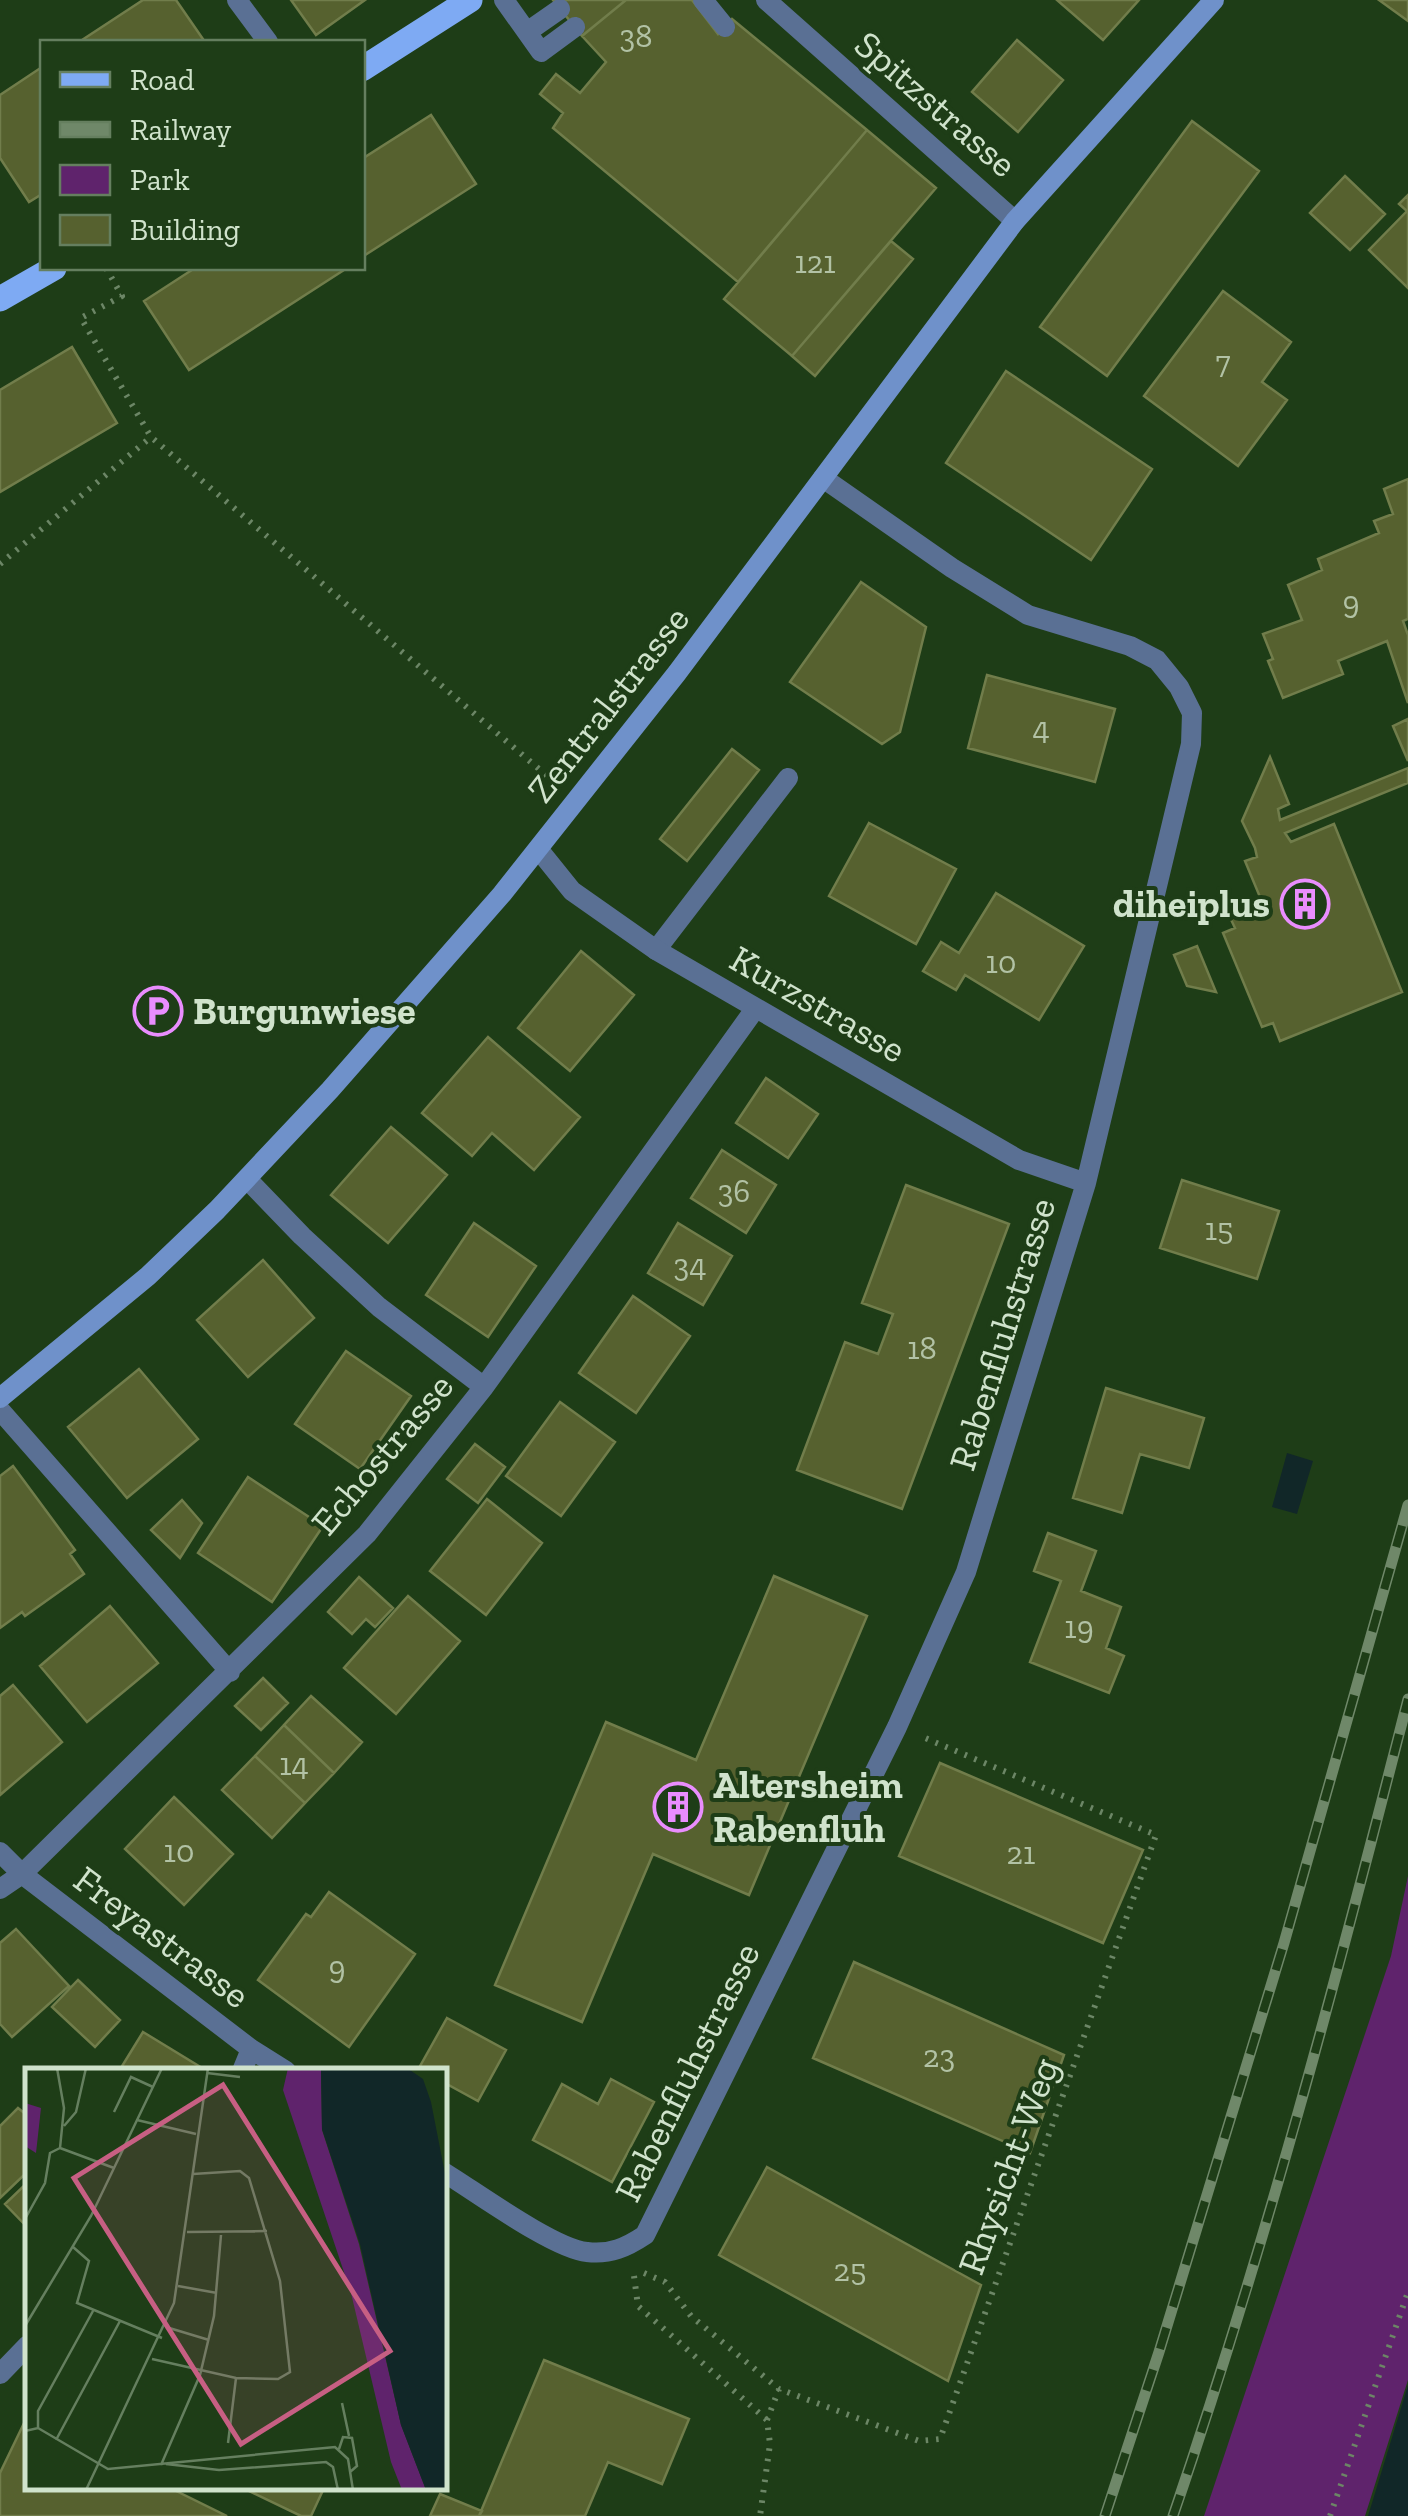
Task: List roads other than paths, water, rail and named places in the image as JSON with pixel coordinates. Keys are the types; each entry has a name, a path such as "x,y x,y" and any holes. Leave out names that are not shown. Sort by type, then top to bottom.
{"main road":[{"path":"365,67 470,0"},
{"path":"0,299 51,270"}],"street":[{"path":"237,0 267,40"},
{"path":"504,0 541,52 575,27"},
{"path":"703,0 725,27"},
{"name":"Spitzstrasse","path":"766,0 1016,221"},
{"name":"Zentralstrasse","path":"0,1398 148,1276 247,1179 539,850 1016,221 1214,0"},
{"path":"526,32 560,9"},
{"name":"Rabenfluhstrasse","path":"448,2174 531,2227 586,2252 622,2250 646,2235 898,1726 966,1572 1086,1183 1191,744 1192,713 1179,687 1157,660 1130,646 1028,616 823,478"},
{"path":"656,950 788,778"},
{"name":"Kurzstrasse","path":"539,850 572,891 656,950 1019,1160 1086,1183"},
{"name":"Echostrasse","path":"0,1889 22,1874 367,1534 484,1386 755,1009"},
{"path":"247,1179 379,1307 484,1386"},
{"path":"0,1410 230,1672"},
{"name":"Freyastrasse","path":"0,1852 22,1874 250,2049 281,2068"},
{"path":"243,2068 250,2049"},
{"path":"0,2374 25,2348"}],"water":[{"path":"1287,1453 1313,1461 1297,1514 1272,1507"},
{"path":"1408,2385 1408,2516 1368,2516"}],"railway":[{"path":"1105,2516 1284,1943 1408,1505"},
{"path":"1173,2516 1239,2314 1299,2110 1408,1699"}],"place":[{"name":"diheiplus","path":"1305,904"},
{"name":"Burgunwiese","path":"158,1011"},
{"name":"Altersheim Rabenfluh","path":"678,1807"}]}
